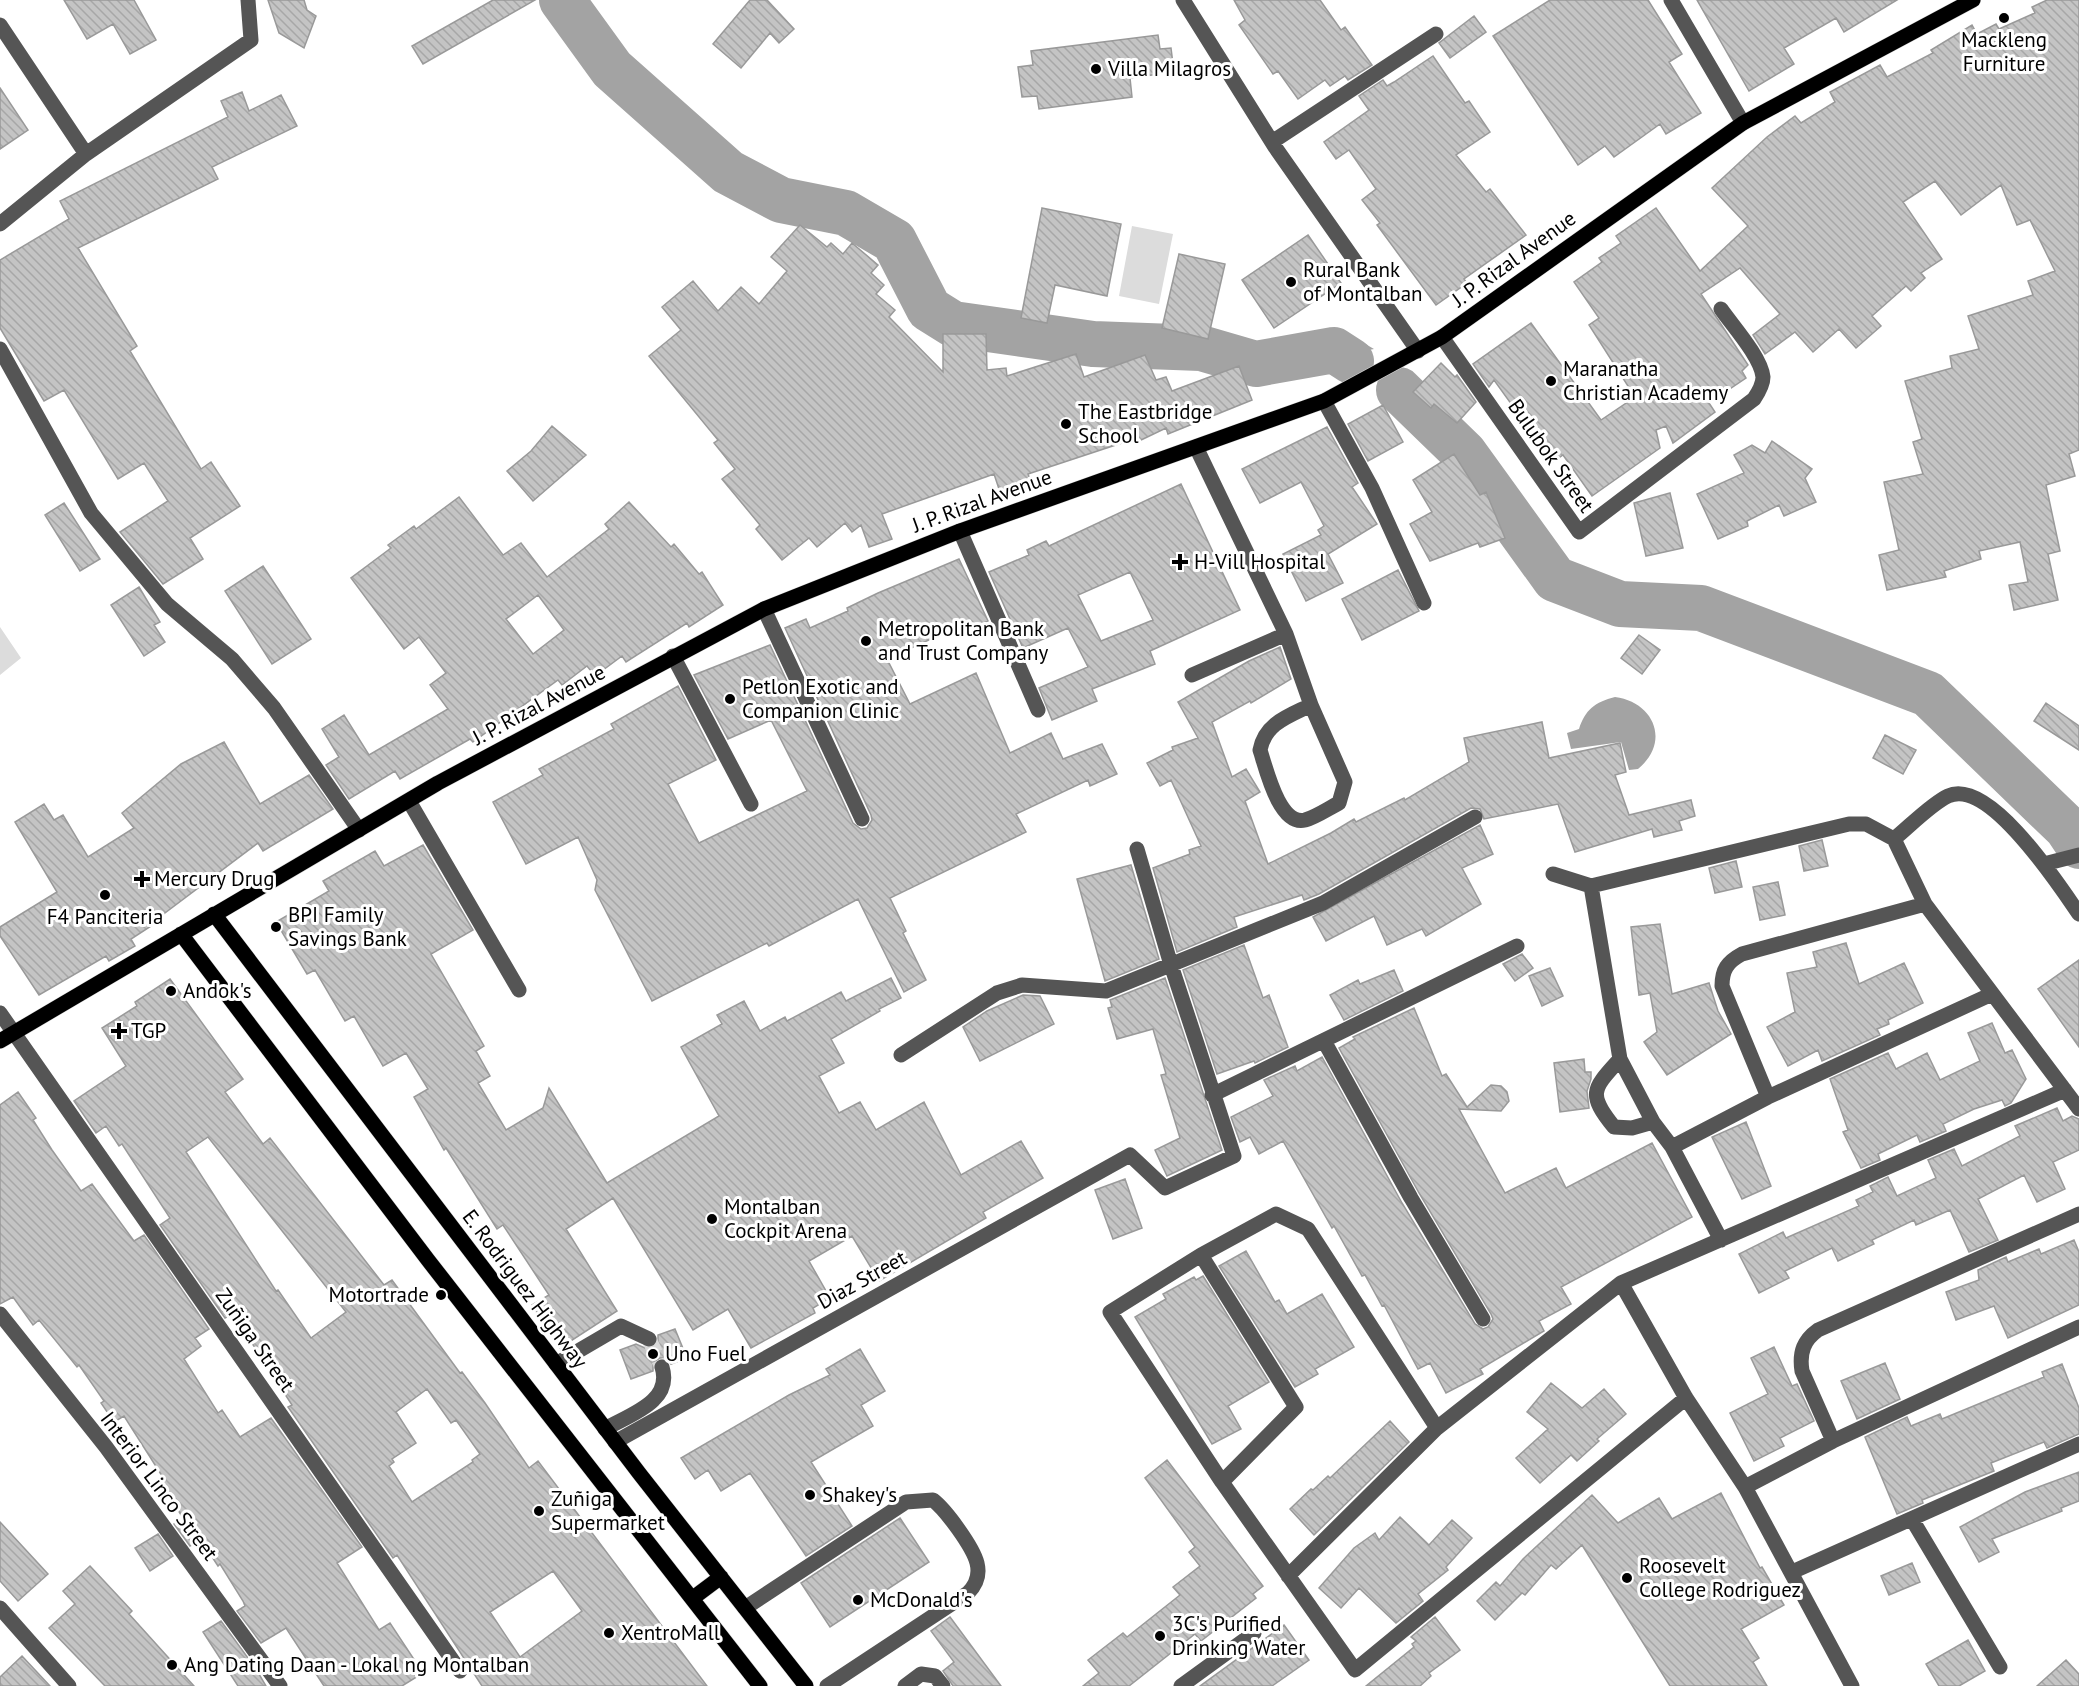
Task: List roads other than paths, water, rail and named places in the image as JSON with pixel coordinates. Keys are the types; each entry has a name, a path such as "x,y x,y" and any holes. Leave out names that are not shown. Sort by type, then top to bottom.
{"main road":[{"name":"J. P. Rizal Avenue","path":"0,1041 409,801 673,656 764,609 960,531 1324,401 1442,337 1743,123 1973,0"},
{"name":"E. Rodriguez Highway","path":"214,914 605,1429 806,1686"},
{"path":"182,933 428,1260 760,1686"},
{"path":"693,1598 721,1577"}],"street":[{"path":"0,224 86,154 251,40 248,0"},
{"path":"1183,0 1272,142 1418,351"},
{"path":"1671,0 1743,123"},
{"path":"0,25 86,154"},
{"path":"1272,142 1437,34"},
{"name":"Bulubok Street","path":"1442,337 1579,532 1754,399 1761,388 1763,377 1751,352 1720,309"},
{"path":"0,350 91,513 168,604 232,659 253,683 326,779 359,830"},
{"path":"1324,401 1372,488 1424,603"},
{"path":"1196,447 1286,634 1311,705 1345,782 1345,791 1339,803 1304,820 1295,819 1282,809 1260,750 1261,742 1273,725 1311,705"},
{"path":"960,531 1038,710"},
{"path":"764,609 862,819"},
{"path":"1192,675 1286,634"},
{"path":"673,656 751,804"},
{"path":"1894,839 1949,796 1962,794 1979,798 1996,811 2044,864 2079,914"},
{"path":"409,801 519,990"},
{"path":"901,1055 1005,991 1022,985 1106,991 1323,903 1475,817"},
{"path":"1553,874 1591,886 1849,824 1866,824 1894,839 1925,904 2079,1109"},
{"path":"1137,849 1212,1095 1517,946"},
{"path":"2044,864 2077,855"},
{"path":"1591,886 1620,1059 1653,1122 1672,1147 1721,1240"},
{"path":"1768,1097 1722,986 1722,975 1729,961 1742,954 1925,904"},
{"path":"1672,1147 1768,1097 1992,994"},
{"name":"Zuñiga Street","path":"0,1013 460,1671"},
{"path":"1324,1041 1411,1198 1483,1319"},
{"path":"1620,1059 1598,1084 1596,1099 1603,1113 1614,1127 1632,1128 1653,1122"},
{"path":"1288,1576 1437,1428 1621,1283 2065,1090"},
{"name":"Diaz Street","path":"615,1442 1130,1155 1165,1188 1234,1156 1212,1095"},
{"path":"1437,1428 1308,1229 1276,1214 1201,1255 1110,1312 1222,1482 1355,1671 1686,1398"},
{"path":"1833,1441 1802,1371 1800,1360 1807,1338 1818,1330 2079,1214"},
{"path":"1201,1255 1296,1407 1222,1482"},
{"path":"1621,1283 1686,1398 1745,1487 1852,1686"},
{"name":"Interior Linco Street","path":"0,1314 106,1447 280,1686"},
{"path":"556,1364 621,1326 650,1339"},
{"path":"1745,1487 1833,1441 2079,1328"},
{"path":"605,1429 652,1403 661,1393 664,1383 662,1367"},
{"path":"1792,1572 1913,1521 2079,1444"},
{"path":"745,1608 906,1502 933,1500 946,1510 977,1562 975,1586 968,1593 827,1686"},
{"path":"1913,1521 2000,1667"},
{"path":"0,1608 69,1686"},
{"path":"1181,1686 1254,1633"},
{"path":"905,1686 921,1674 935,1676 943,1686"}],"waterway":[{"path":"562,0 612,69 728,172 781,200 846,213 894,241 929,309 953,324 1093,344 1201,348 1256,364 1334,350 1351,361"},
{"path":"1399,390 1464,453 1555,579 1620,604 1701,608 1928,694 2067,828 2079,846"}],"tunnel":[{"path":"649,1339 662,1367"}],"place":[{"name":"Mackleng Furniture","path":"2004,18"},
{"name":"Villa Milagros","path":"1096,69"},
{"name":"Rural Bank of Montalban","path":"1291,282"},
{"name":"Maranatha Christian Academy","path":"1551,381"},
{"name":"The Eastbridge School","path":"1066,424"},
{"name":"H-Vill Hospital","path":"1180,562"},
{"name":"Metropolitan Bank and Trust Company","path":"866,641"},
{"name":"Petlon Exotic and Companion Clinic","path":"730,699"},
{"name":"Mercury Drug","path":"142,879"},
{"name":"F4 Panciteria","path":"105,895"},
{"name":"BPI Family Savings Bank","path":"276,927"},
{"name":"Andok's","path":"171,991"},
{"name":"TGP","path":"119,1031"},
{"name":"Montalban Cockpit Arena","path":"712,1219"},
{"name":"Motortrade","path":"441,1295"},
{"name":"Uno Fuel","path":"653,1354"},
{"name":"Shakey's","path":"810,1495"},
{"name":"Zuñiga Supermarket","path":"539,1511"},
{"name":"Roosevelt College Rodriguez","path":"1627,1578"},
{"name":"McDonald's","path":"858,1600"},
{"name":"XentroMall","path":"609,1633"},
{"name":"3C's Purified Drinking Water","path":"1160,1636"},
{"name":"Ang Dating Daan - Lokal ng Montalban","path":"172,1665"}]}
